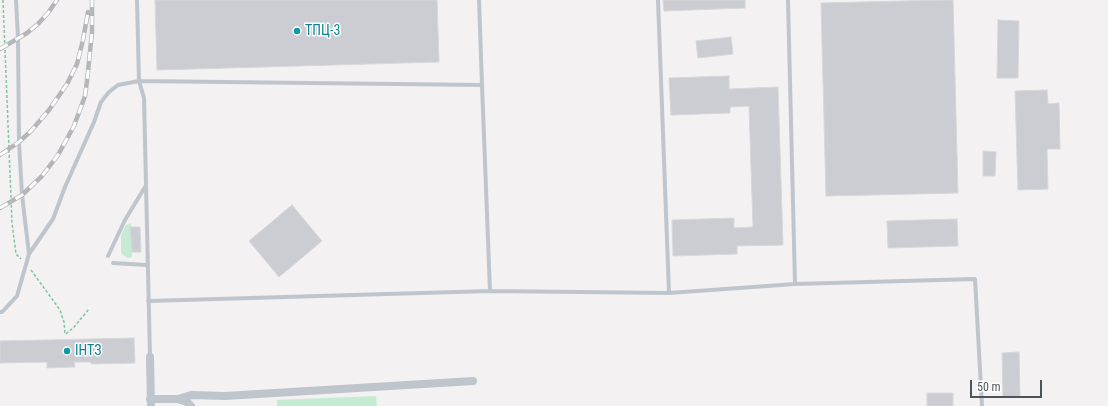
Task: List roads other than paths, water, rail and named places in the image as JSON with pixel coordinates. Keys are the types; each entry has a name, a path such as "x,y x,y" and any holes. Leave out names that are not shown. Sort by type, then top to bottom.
{"street":[{"path":"150,357 151,402 178,399 191,395 225,396 473,381"},
{"path":"178,399 187,402 191,406"}],"lane":[{"path":"16,0 19,142 22,195 29,254"},
{"path":"137,0 139,81 144,98 150,357"},
{"path":"479,0 490,291"},
{"path":"658,0 669,292"},
{"path":"788,0 795,284"},
{"path":"0,312 2,312 17,296 29,254 53,219 101,102 109,92 118,85 139,81 482,85"},
{"path":"108,256 125,220 145,187"},
{"path":"113,263 147,265"},
{"path":"148,301 490,291 669,292 795,284 975,279 982,406"}],"railway":[{"path":"0,49 27,33 38,24 57,0"},
{"path":"0,208 22,195 42,176 58,155 74,126 85,96 92,32 92,0"},
{"path":"0,155 19,142 31,131 49,110 67,84 77,64 88,12"}],"place":[{"name":"ТПЦ-3","path":"297,31"},
{"name":"ІНТЗ","path":"67,351"}]}
